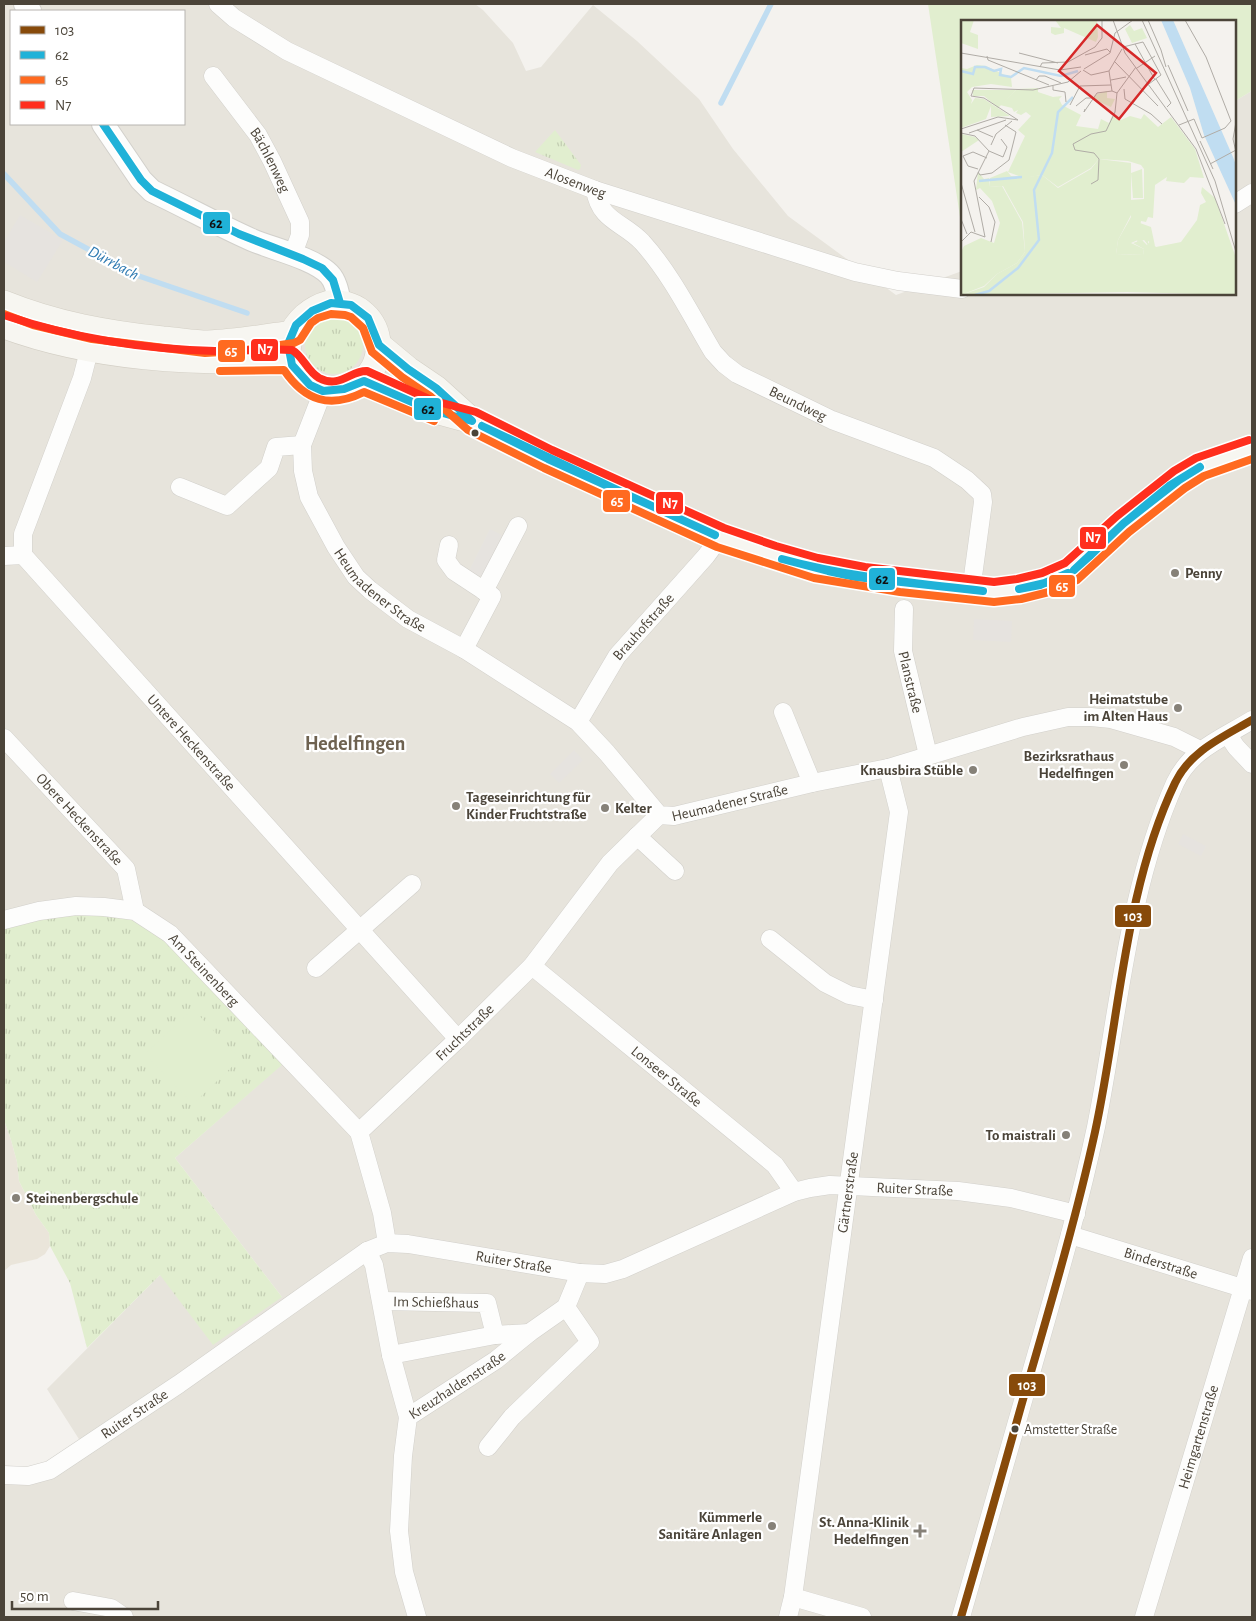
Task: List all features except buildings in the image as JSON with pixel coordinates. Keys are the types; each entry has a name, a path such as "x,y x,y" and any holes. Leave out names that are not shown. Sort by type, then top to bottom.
{"main road":[{"path":"340,302 356,308 368,318 377,332 379,345 378,359 372,372 364,380 344,390 324,391 314,388 296,372 289,360 288,348 292,333 306,313 317,306 340,302"},
{"path":"4,303 129,355 209,361 289,360"},
{"path":"4,326 30,336 206,343 238,341 292,333"},
{"path":"379,345 408,369 436,388 472,420"},
{"path":"364,380 428,409 472,420 548,459 720,537 816,568 892,581 971,591 994,592 1018,589 1045,583 1071,572 1123,524 1179,480 1200,467 1252,449"}],"street":[{"name":"Alosenweg","path":"218,4 234,18 286,51 512,158 595,190 855,272 898,281 961,289"},
{"name":"Bächlenweg","path":"213,76 258,136 272,161 300,222 300,235 293,254"},
{"path":"104,125 141,180 152,191 254,240 293,254 330,275 338,292 340,302"},
{"name":"Beundweg","path":"595,190 601,210 640,240 655,258 713,352 724,364 737,374 832,420 934,458 967,480 982,494 983,502 971,591"},
{"path":"1236,203 1252,193"},
{"path":"4,556 23,555 22,534 82,378 91,339"},
{"name":"Heumadener Straße","path":"324,391 302,445 303,471 309,496 336,548 356,577 408,619 464,649 578,722 607,753 659,815 674,816 812,783 888,768 1023,727 1068,717 1111,719 1174,737 1200,750"},
{"path":"180,487 227,506 268,468 276,447 302,445"},
{"path":"484,591 518,526"},
{"name":"Brauhofstraße","path":"578,722 618,656 706,556 720,537"},
{"path":"449,545 446,560 454,571 492,596 464,649"},
{"name":"Untere Heckenstraße","path":"23,555 458,1039"},
{"name":"Planstraße","path":"904,608 903,651 928,755"},
{"path":"782,712 812,783"},
{"path":"961,1617 1076,1214 1097,1118 1137,895 1153,843 1176,781 1187,764 1200,750 1252,720"},
{"path":"1228,735 1240,752 1252,764"},
{"name":"Obere Heckenstraße","path":"4,738 126,869 135,911"},
{"name":"Gärtnerstraße","path":"788,1617 793,1596 899,812 888,768"},
{"name":"Fruchtstraße","path":"359,1132 532,966 610,863 659,815"},
{"path":"636,836 675,871"},
{"path":"316,968 412,884"},
{"name":"Am Steinenberg","path":"4,920 39,911 76,906 135,911 177,940 359,1132"},
{"path":"770,939 825,983 849,995 874,1000"},
{"name":"Lonseer Straße","path":"532,966 775,1165 794,1192"},
{"path":"359,1132 382,1213 387,1243"},
{"name":"Ruiter Straße","path":"4,1475 28,1476 50,1470 179,1384 367,1251 387,1243 408,1244 580,1272 605,1274 623,1269 794,1192 830,1185 958,1191 1011,1198 1076,1214"},
{"name":"Binderstraße","path":"1070,1235 1247,1290"},
{"name":"Im Schießhaus","path":"367,1251 374,1265 392,1355 408,1416"},
{"name":"Heimgartenstraße","path":"1144,1617 1247,1290 1252,1258"},
{"path":"488,1447 512,1416 590,1342 566,1307 580,1272"},
{"name":"Im Schießhaus","path":"382,1301 487,1303 495,1335"},
{"name":"Kreuzhaldenstraße","path":"417,1617 404,1572 399,1531 403,1456 408,1416 496,1360 529,1333 566,1307"},
{"path":"392,1355 495,1335 529,1333"},
{"path":"793,1596 862,1617"},
{"path":"73,1601 110,1608 124,1617"}],"shaded area":[{"path":"4,4 475,4 483,10 513,43 526,71 541,67 593,5 637,41 699,99 733,149 788,216 896,295 961,271 961,295 1236,295 1236,100 1250,92 1252,88 1252,1617 4,1617 4,1475 28,1476 84,1447 47,1389 160,1275 282,1297 175,1158 289,1058 4,920"},
{"path":"20,215 63,240 37,282 4,262 4,242"},
{"path":"490,529 502,535 482,577 469,571"},
{"path":"974,619 1012,621 1011,642 973,640"},
{"path":"574,750 583,760 559,783 550,774"},
{"path":"1183,834 1206,846 1201,856 1178,844"},
{"name":"Steinenbergschule","path":"4,1120 17,1162 19,1181 36,1215 49,1233 50,1246 45,1254 37,1259 11,1265 4,1271"}],"green space":[{"path":"928,4 1252,4 1252,88 1250,92 1236,100 1236,20 961,20 960,217"},
{"path":"555,130 581,165 580,169 578,170 535,152"},
{"path":"328,316 340,316 355,324 363,339 363,351 355,366 340,374 328,374 313,366 305,351 305,339 313,324"},
{"path":"39,911 135,911 290,1058 175,1158 282,1297 213,1345 160,1275 87,1348 70,1283 50,1246 49,1233 36,1215 19,1181 17,1162 4,1120 4,920"},
{"path":"193,1009 240,1059 193,1104 145,1054"}],"waterway":[{"path":"721,103 771,4"},
{"name":"Dürrbach","path":"4,174 60,234 136,275 247,313"}],"transit line":[{"name":"62","path":"104,125 141,180 152,191 239,234 322,268 333,280 340,303"},
{"name":"62","path":"331,303 351,305 368,318 379,345 408,369 436,388 472,421 428,409 364,381 344,389 323,391 310,385 292,365 288,344 296,325 312,311 331,303"},
{"name":"65","path":"4,314 33,325 92,339 205,353 239,351 294,343 300,340 311,323 318,318 331,314 345,315 351,317 363,328 372,352 402,377 430,396 468,430 544,468 717,547 814,578 900,592 994,602 1021,599 1049,592 1077,580 1129,532 1185,488 1204,476 1252,459"},
{"name":"N7","path":"7,316 84,337 135,345 215,351 292,350 311,372 326,381 339,380 361,371 367,371 431,400 476,412 552,450 724,528 776,546 818,558 865,567 994,582 1042,573 1065,563 1117,516 1174,471 1196,458 1249,440"},
{"name":"65","path":"220,371 284,370 301,389 319,399 329,401 340,400 364,392 434,421"},
{"name":"62","path":"482,426 643,502"},
{"name":"62","path":"482,426 548,459 643,502"},
{"name":"62","path":"1124,523 1169,486 1200,467"},
{"name":"62","path":"1124,523 1179,480 1200,467"},
{"name":"62","path":"643,502 715,535"},
{"name":"62","path":"643,502 715,535"},
{"name":"62","path":"1074,570 1124,523"},
{"name":"62","path":"1074,570 1124,523"},
{"name":"62","path":"782,559 857,575 983,591"},
{"name":"62","path":"782,559 856,577 983,591"},
{"name":"62","path":"1019,589 1045,583 1068,573"},
{"name":"62","path":"1019,589 1040,585 1068,573"},
{"name":"103","path":"961,1617 1079,1200 1104,1088 1125,954 1144,866 1158,824 1181,772 1198,753 1252,720"}],"place":[{"name":"Penny","path":"1175,573"},
{"name":"Heimatstube im Alten Haus","path":"1178,708"},
{"name":"Bezirksrathaus Hedelfingen","path":"1124,765"},
{"name":"Knausbira Stüble","path":"973,770"},
{"name":"Tageseinrichtung für Kinder Fruchtstraße","path":"456,806"},
{"name":"Kelter","path":"605,808"},
{"name":"To maistrali","path":"1066,1135"},
{"name":"Steinenbergschule","path":"16,1198"},
{"name":"Amstetter Straße","path":"1015,1429"},
{"name":"Kümmerle Sanitäre Anlagen","path":"772,1526"},
{"name":"St. Anna-Klinik Hedelfingen","path":"920,1531"}],"district":[{"name":"Hedelfingen","path":"355,743"}]}
